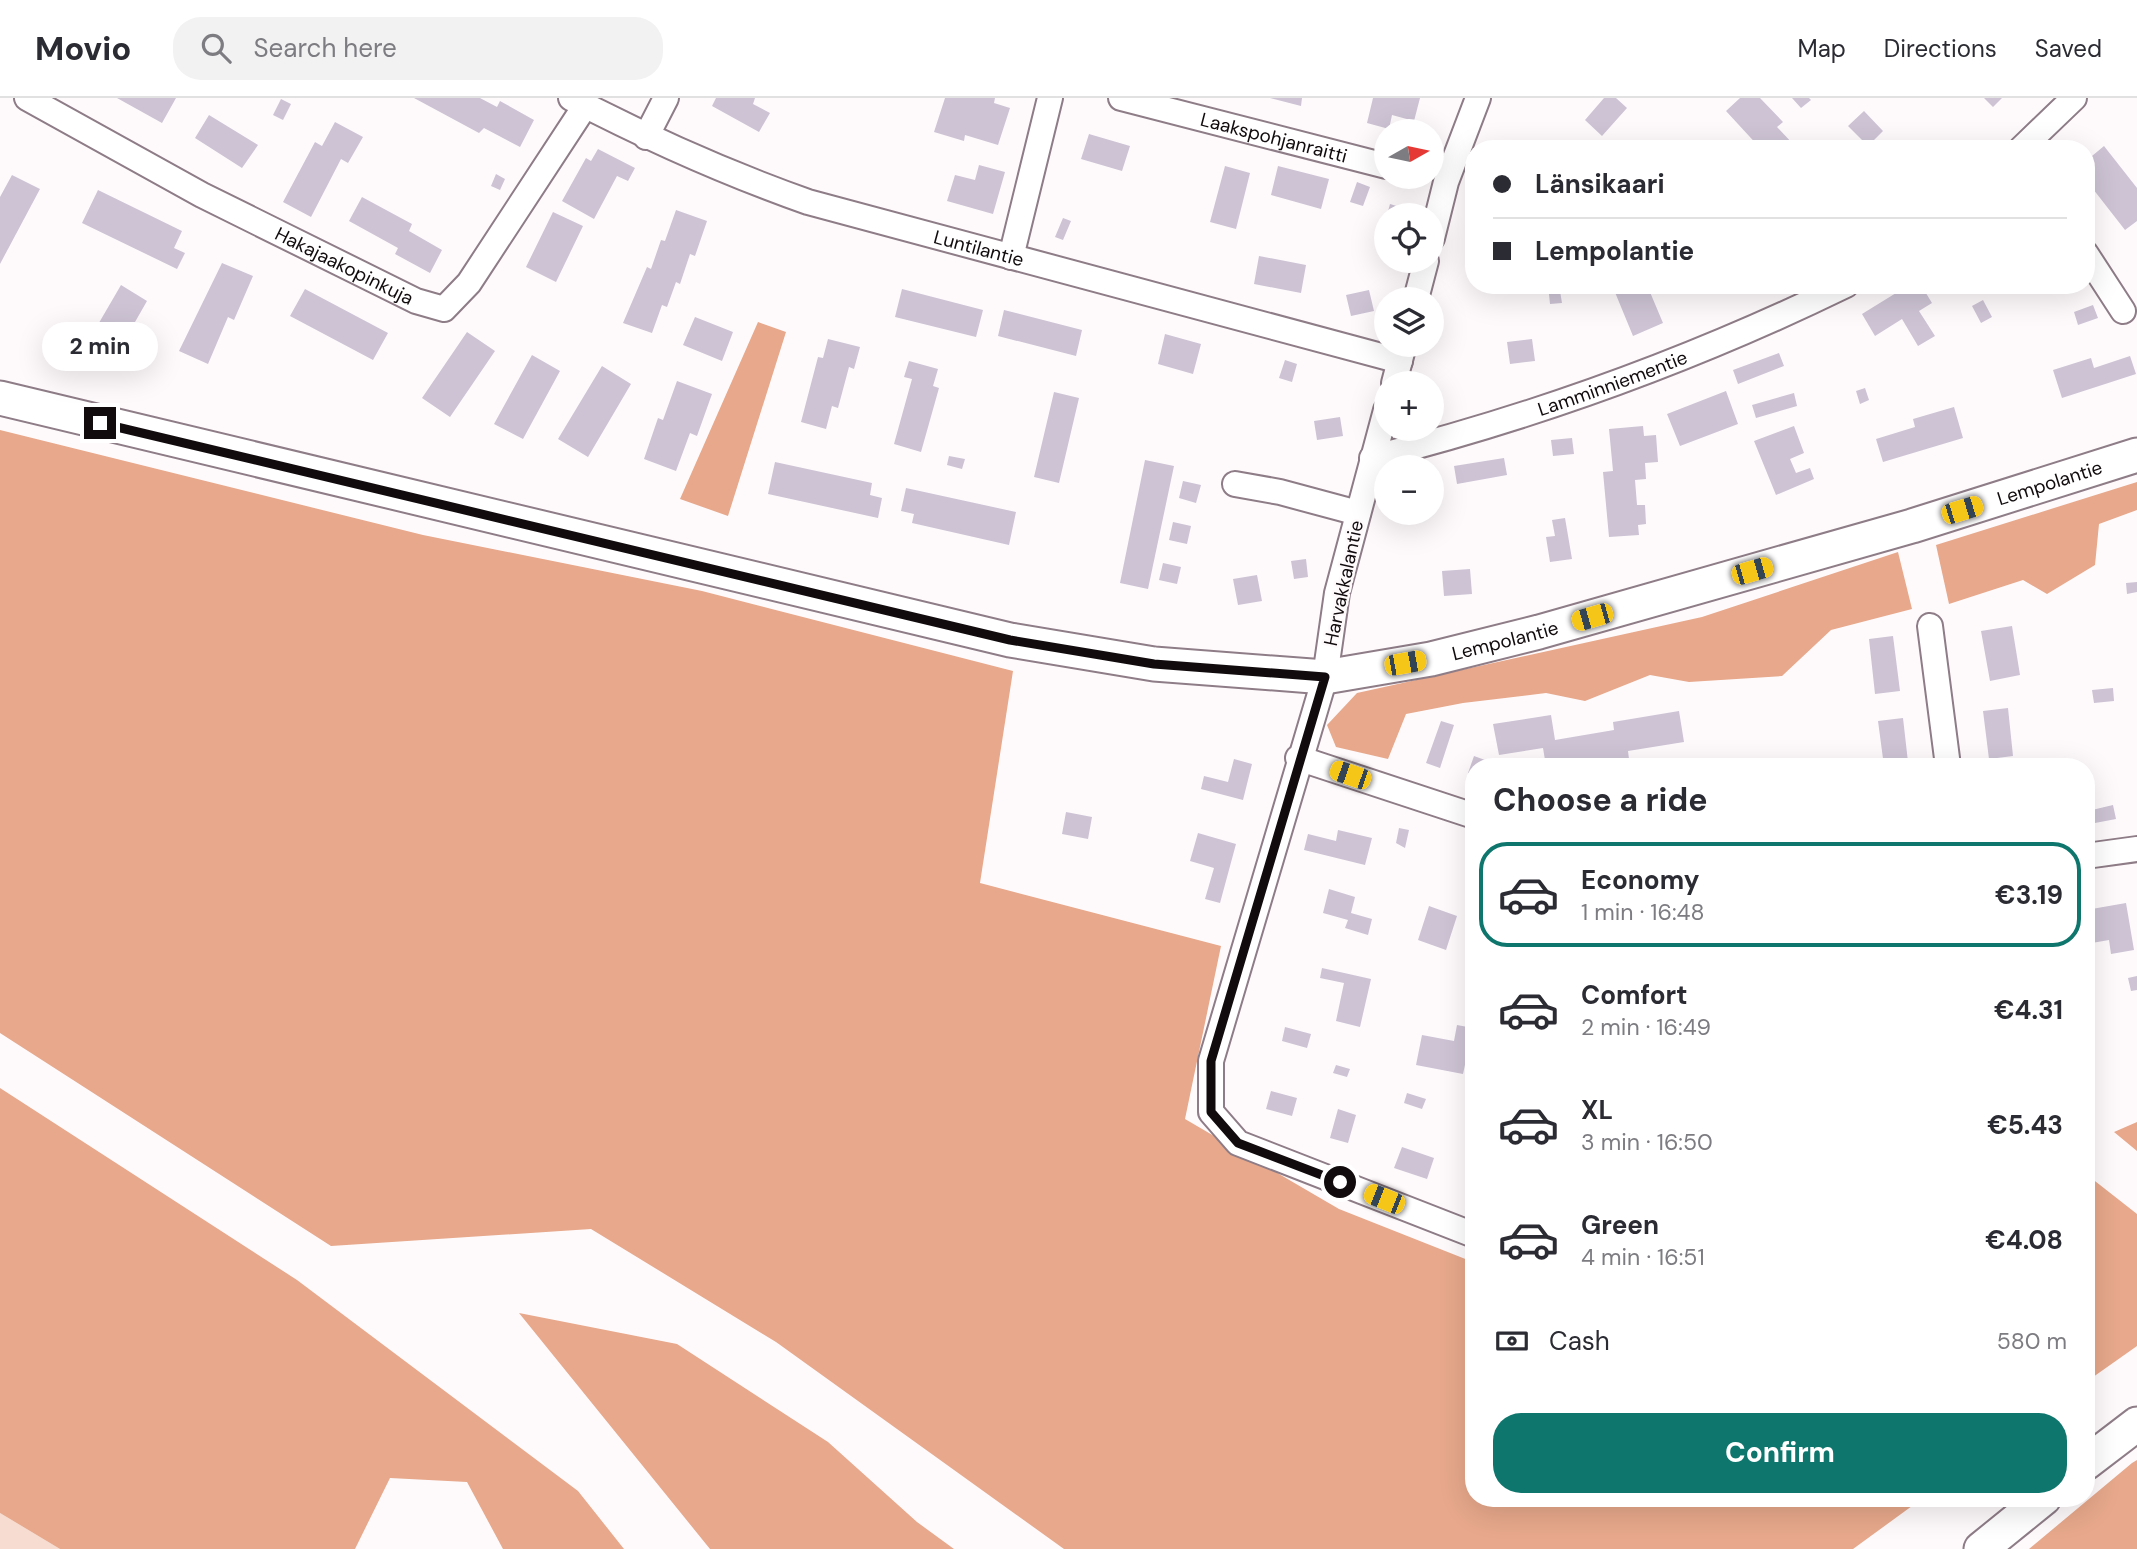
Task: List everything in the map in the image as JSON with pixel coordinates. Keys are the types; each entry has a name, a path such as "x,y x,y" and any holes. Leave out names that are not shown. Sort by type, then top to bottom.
{"street":[{"name":"Hakajaakopinkuja","path":"27,98 210,200 416,301 444,309 469,283 578,102"},
{"path":"646,136 666,98"},
{"path":"1011,257 1050,98"},
{"name":"Laakspohjanraitti","path":"1121,98 1374,163"},
{"path":"1444,164 1478,98"},
{"path":"2030,140 2074,98"},
{"name":"Luntilantie","path":"578,102 736,176 808,202 1400,363"},
{"path":"2095,268 2123,311"},
{"name":"Lamminniementie","path":"1372,458 1542,410 1794,310 1827,294"},
{"name":"Lempolantie","path":"0,398 1010,640 1154,664 1325,677 1432,659 1539,632 1912,526 2137,455"},
{"name":"Harvakkalantie","path":"1377,441 1337,593 1325,677 1298,758 1211,1061 1211,1112 1238,1143 1465,1232"},
{"path":"1235,484 1280,492 1358,513"},
{"path":"1930,626 1947,758"},
{"path":"1298,758 1465,813"},
{"path":"2095,855 2137,849"},
{"path":"2095,1456 2137,1424"},
{"path":"1981,1549 2033,1507"}],"shaded area":[{"path":"758,322 786,332 728,516 680,499"},
{"path":"0,430 423,535 702,591 1013,671 980,883 1221,946 1185,1119 1339,1209 1465,1259 1465,1507 1911,1507 1853,1549 1064,1549 776,1342 591,1229 331,1246 0,1033"},
{"path":"2137,482 2137,510 2099,524 2095,565 2047,594 2023,580 1949,604 1936,545"},
{"path":"1898,552 1912,609 1831,630 1782,676 1689,682 1650,675 1585,701 1546,693 1463,703 1406,714 1388,759 1336,747 1327,725 1357,693 1702,617"},
{"path":"0,1088 297,1280 578,1491 624,1549 503,1549 467,1482 390,1478 355,1549 60,1549 0,1513"},
{"path":"2137,1122 2137,1151 2114,1132"},
{"path":"2095,1181 2137,1214 2137,1346 2095,1376"},
{"path":"519,1313 677,1344 828,1442 917,1522 954,1549 710,1549"},
{"path":"2137,1460 2137,1549 2029,1549 2079,1507 2095,1507 2095,1494"},
{"path":"0,1513 60,1549 0,1549"}],"building":[{"path":"117,98 176,98 162,123"},
{"path":"414,98 480,98 497,107 500,101 534,120 520,147 484,128 479,133"},
{"path":"716,98 755,98 753,104 770,113 759,132 712,106"},
{"path":"945,98 995,98 994,103 1010,108 998,145 965,135 964,141 934,132"},
{"path":"1270,98 1302,98 1301,106"},
{"path":"1373,98 1420,98 1415,119 1392,115 1391,119 1374,119 1374,125 1367,123"},
{"path":"1604,98 1616,98 1627,108 1602,136 1585,120"},
{"path":"1740,98 1760,98 1783,122 1777,127 1789,140 1753,140 1726,111"},
{"path":"1792,98 1809,98 1811,100 1801,108"},
{"path":"1984,98 2002,98 1993,107"},
{"path":"281,99 291,104 283,120 273,115"},
{"path":"1864,111 1883,131 1874,140 1862,140 1848,126"},
{"path":"209,115 258,145 242,168 195,138"},
{"path":"335,122 363,137 348,163 341,159 311,217 283,202 315,142 322,146"},
{"path":"1089,134 1130,146 1122,171 1081,159"},
{"path":"2104,146 2137,188 2137,221 2125,230 2095,192 2095,154"},
{"path":"598,149 635,168 628,181 617,176 594,219 562,201 586,158 591,161"},
{"path":"979,165 1005,172 993,214 947,201 955,175 975,180"},
{"path":"1225,166 1250,173 1236,229 1210,222"},
{"path":"1278,166 1329,179 1321,209 1271,195"},
{"path":"496,174 505,179 500,190 491,186"},
{"path":"12,175 40,189 0,264 0,197"},
{"path":"1357,182 1370,187 1363,206 1350,202"},
{"path":"98,190 182,231 174,248 185,253 177,269 82,223"},
{"path":"362,197 412,224 409,231 442,250 430,273 395,254 398,248 349,221"},
{"path":"676,210 707,221 695,256 690,254 680,284 676,282 667,307 662,305 652,333 623,323 647,267 651,269 661,240 665,241"},
{"path":"553,212 583,226 556,282 526,267"},
{"path":"1063,218 1071,221 1063,240 1055,237"},
{"path":"1259,256 1306,265 1301,293 1254,284"},
{"path":"222,263 253,276 234,320 228,317 208,364 179,351"},
{"path":"121,285 147,301 123,343 96,328"},
{"path":"305,289 388,333 373,360 290,316"},
{"path":"902,289 983,310 976,337 895,317"},
{"path":"1369,290 1374,311 1351,316 1346,295"},
{"path":"1549,294 1560,294 1562,303 1550,304"},
{"path":"1616,294 1651,294 1663,323 1633,336"},
{"path":"1894,294 1926,294 1932,303 1919,311 1935,336 1918,346 1902,319 1875,336 1862,314"},
{"path":"1983,300 1992,317 1981,323 1972,306"},
{"path":"2093,305 2098,318 2078,325 2074,312"},
{"path":"1004,310 1082,330 1076,356 998,336"},
{"path":"695,317 733,332 722,361 683,345"},
{"path":"467,332 495,351 450,417 422,398"},
{"path":"1165,334 1201,344 1193,374 1158,364"},
{"path":"828,339 860,347 854,369 849,367 838,408 832,406 826,429 801,422 818,357 823,358"},
{"path":"1532,339 1535,361 1510,364 1507,342"},
{"path":"1779,353 1784,366 1738,384 1733,370"},
{"path":"532,355 560,371 523,439 494,424"},
{"path":"2130,356 2136,374 2062,398 2053,370 2091,358 2094,368"},
{"path":"1285,360 1297,364 1292,382 1279,378"},
{"path":"909,361 938,369 933,386 939,388 921,452 894,444 912,379 904,377"},
{"path":"602,366 631,384 588,457 558,439"},
{"path":"677,381 712,394 697,436 690,433 676,471 644,459 658,418 663,420"},
{"path":"1865,388 1869,400 1860,404 1856,391"},
{"path":"1726,391 1738,424 1680,446 1667,414"},
{"path":"1054,392 1079,398 1059,483 1034,477"},
{"path":"1794,393 1797,406 1756,418 1752,405"},
{"path":"1954,407 1963,438 1883,462 1876,439 1915,427 1913,419"},
{"path":"1340,417 1343,436 1317,440 1314,421"},
{"path":"1643,426 1644,436 1656,435 1658,462 1645,463 1646,479 1635,480 1637,505 1645,505 1646,524 1638,525 1639,535 1609,537 1603,472 1613,471 1609,429"},
{"path":"1794,426 1804,453 1790,459 1796,473 1810,468 1814,479 1776,495 1754,441"},
{"path":"1572,438 1574,454 1553,456 1551,440"},
{"path":"949,456 965,459 962,469 947,465"},
{"path":"1504,458 1507,475 1457,484 1454,466"},
{"path":"1145,460 1174,466 1148,589 1120,583"},
{"path":"775,462 872,483 870,495 882,498 878,518 768,494"},
{"path":"1183,481 1201,485 1196,503 1179,498"},
{"path":"906,488 1016,512 1009,545 912,523 914,514 901,511"},
{"path":"1565,518 1572,559 1550,562 1546,537 1555,536 1552,520"},
{"path":"1173,522 1191,526 1187,544 1169,540"},
{"path":"1306,559 1308,577 1294,579 1291,561"},
{"path":"1163,563 1181,567 1177,584 1159,580"},
{"path":"1470,569 1472,594 1444,596 1442,571"},
{"path":"1257,575 1262,601 1238,605 1233,579"},
{"path":"2137,582 2137,592 2127,594 2126,583"},
{"path":"2012,626 2020,675 1990,681 1981,631"},
{"path":"1893,636 1900,691 1875,694 1869,639"},
{"path":"2113,688 2114,701 2094,703 2092,690"},
{"path":"2008,708 2013,756 1989,758 1983,711"},
{"path":"1679,711 1684,742 1628,751 1629,758 1545,758 1543,748 1499,755 1493,724 1551,715 1555,740 1614,730 1613,722"},
{"path":"1903,718 1908,758 1883,758 1878,721"},
{"path":"1441,721 1454,725 1440,768 1426,763"},
{"path":"1234,759 1252,764 1243,800 1201,789 1204,776 1228,782"},
{"path":"2113,805 2116,819 2095,823 2095,809"},
{"path":"1066,812 1092,817 1088,839 1062,834"},
{"path":"1399,828 1409,830 1405,848 1396,843"},
{"path":"1338,830 1372,838 1365,865 1304,850 1308,834 1336,841"},
{"path":"1198,833 1236,844 1220,903 1205,899 1214,868 1190,861"},
{"path":"1329,889 1355,897 1351,913 1372,919 1368,935 1345,928 1348,920 1323,913"},
{"path":"2126,903 2134,950 2111,954 2109,940 2095,942 2095,908"},
{"path":"1429,906 1457,916 1446,950 1418,940"},
{"path":"1322,968 1371,979 1360,1027 1336,1021 1344,983 1320,978"},
{"path":"2137,976 2137,990 2131,991 2128,978"},
{"path":"1457,1025 1465,1026 1463,1074 1416,1065 1422,1035 1454,1041"},
{"path":"1285,1027 1311,1034 1307,1048 1282,1041"},
{"path":"1336,1065 1350,1069 1347,1077 1333,1073"},
{"path":"1271,1091 1297,1098 1292,1116 1266,1109"},
{"path":"1407,1093 1426,1099 1422,1109 1404,1103"},
{"path":"1338,1109 1356,1115 1348,1143 1330,1138"},
{"path":"1402,1147 1434,1158 1427,1179 1394,1168"}],"route":[{"path":"100,423 1010,640 1154,664 1325,677 1298,758 1211,1061 1211,1112 1238,1143 1340,1182"}]}
